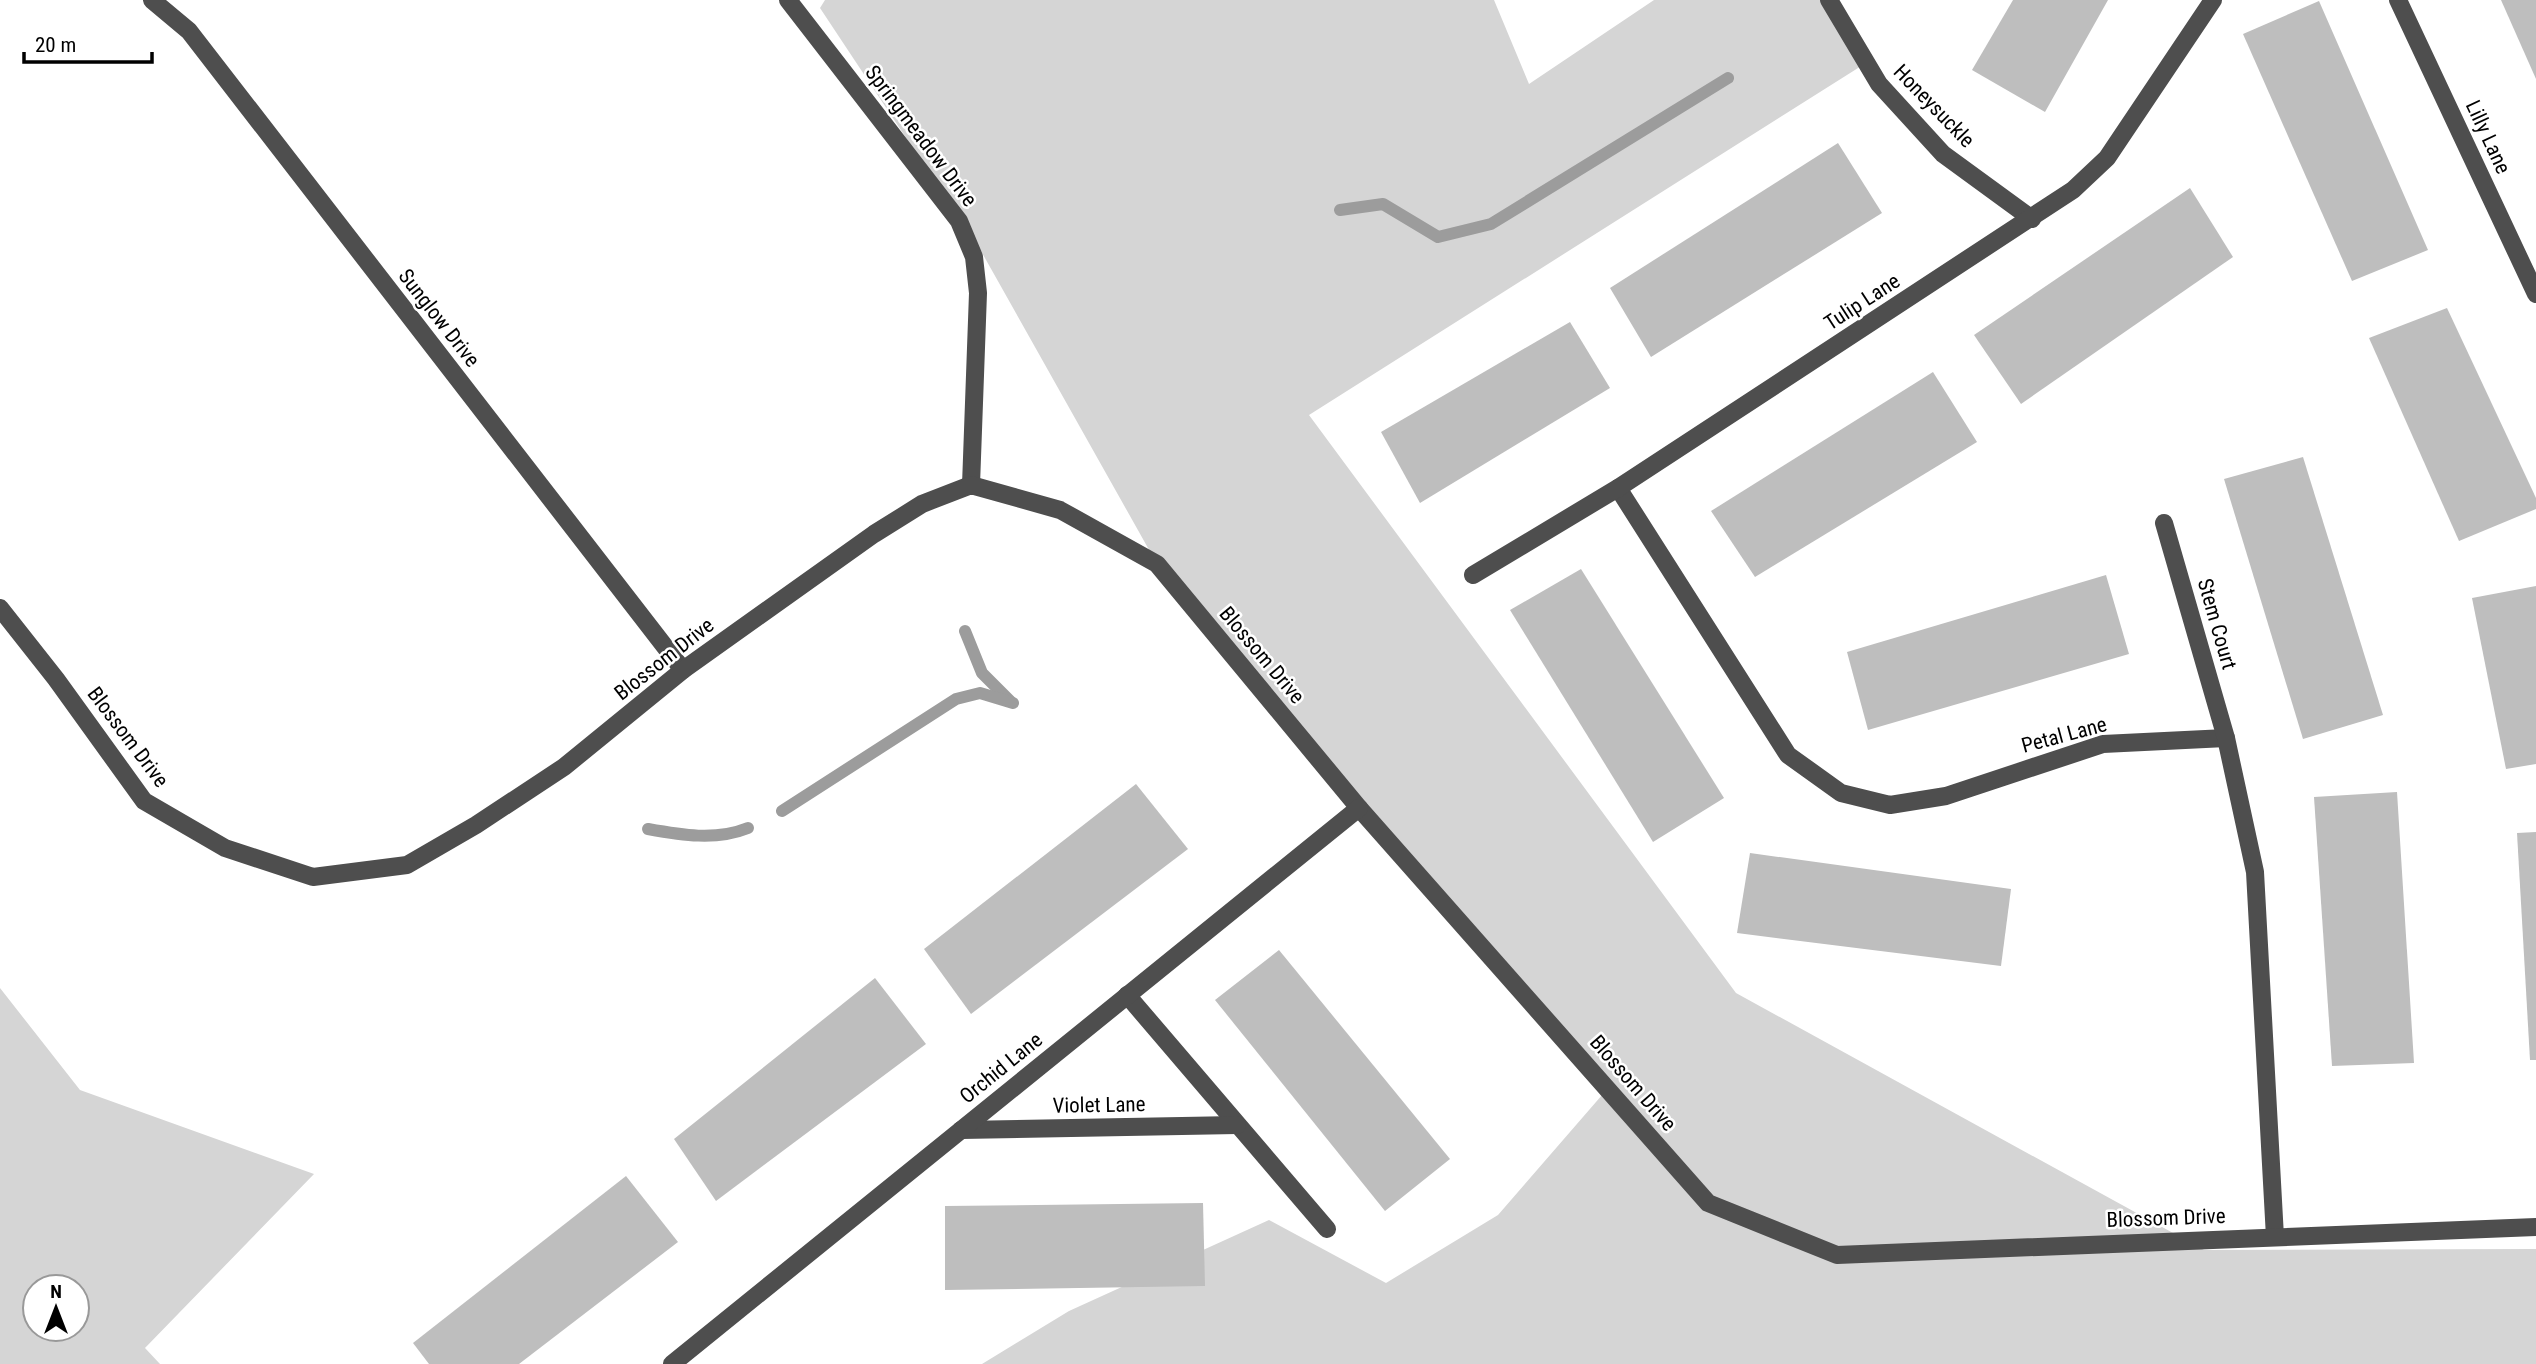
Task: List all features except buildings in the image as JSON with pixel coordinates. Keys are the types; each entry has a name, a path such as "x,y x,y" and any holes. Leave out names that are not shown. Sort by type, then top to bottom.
{"street":[{"name":"Sunglow Drive","path":"152,0 189,31 682,670"},
{"name":"Springmeadow Drive","path":"788,0 959,221 974,257 978,293 971,485"},
{"name":"Honeysuckle","path":"1829,0 1879,84 1934,144 2032,219"},
{"name":"Tulip Lane","path":"1473,575 1619,488 2073,190 2107,158 2213,0"},
{"name":"Lilly Lane","path":"2398,0 2536,294"},
{"name":"Blossom Drive","path":"0,608 56,679 144,801 225,848 313,877 407,865 476,825 564,766 682,670 874,534 922,505 971,485 1060,510 1157,564 1359,808 1708,1203 1837,1255 2536,1227"},
{"name":"Petal Lane","path":"1619,488 1788,755 1840,793 1890,805 1945,796 2103,744 2226,738"},
{"name":"Stem Court","path":"2164,523 2226,738"},
{"path":"2226,738 2255,872 2275,1237"},
{"name":"Orchid Lane","path":"672,1364 1359,808"},
{"path":"1127,995 1327,1229"},
{"name":"Violet Lane","path":"961,1130 1237,1125"}],"shaded area":[{"path":"825,0 1494,0 1529,84 1654,0 1827,0 1866,63 1309,415 1736,993 2204,1250 2536,1249 2536,1364 982,1364 1069,1311 1269,1220 1386,1283 1498,1215 1609,1087 1157,564 981,251 820,8"},
{"path":"0,988 80,1090 314,1174 145,1348 160,1364 0,1364"}],"waterway":[{"path":"1340,210 1383,204 1438,237 1491,224 1728,78"},
{"path":"965,631 982,673 1010,701"},
{"path":"782,811 956,699 980,693 1013,703"},
{"path":"648,829 711,836 748,828"}]}
